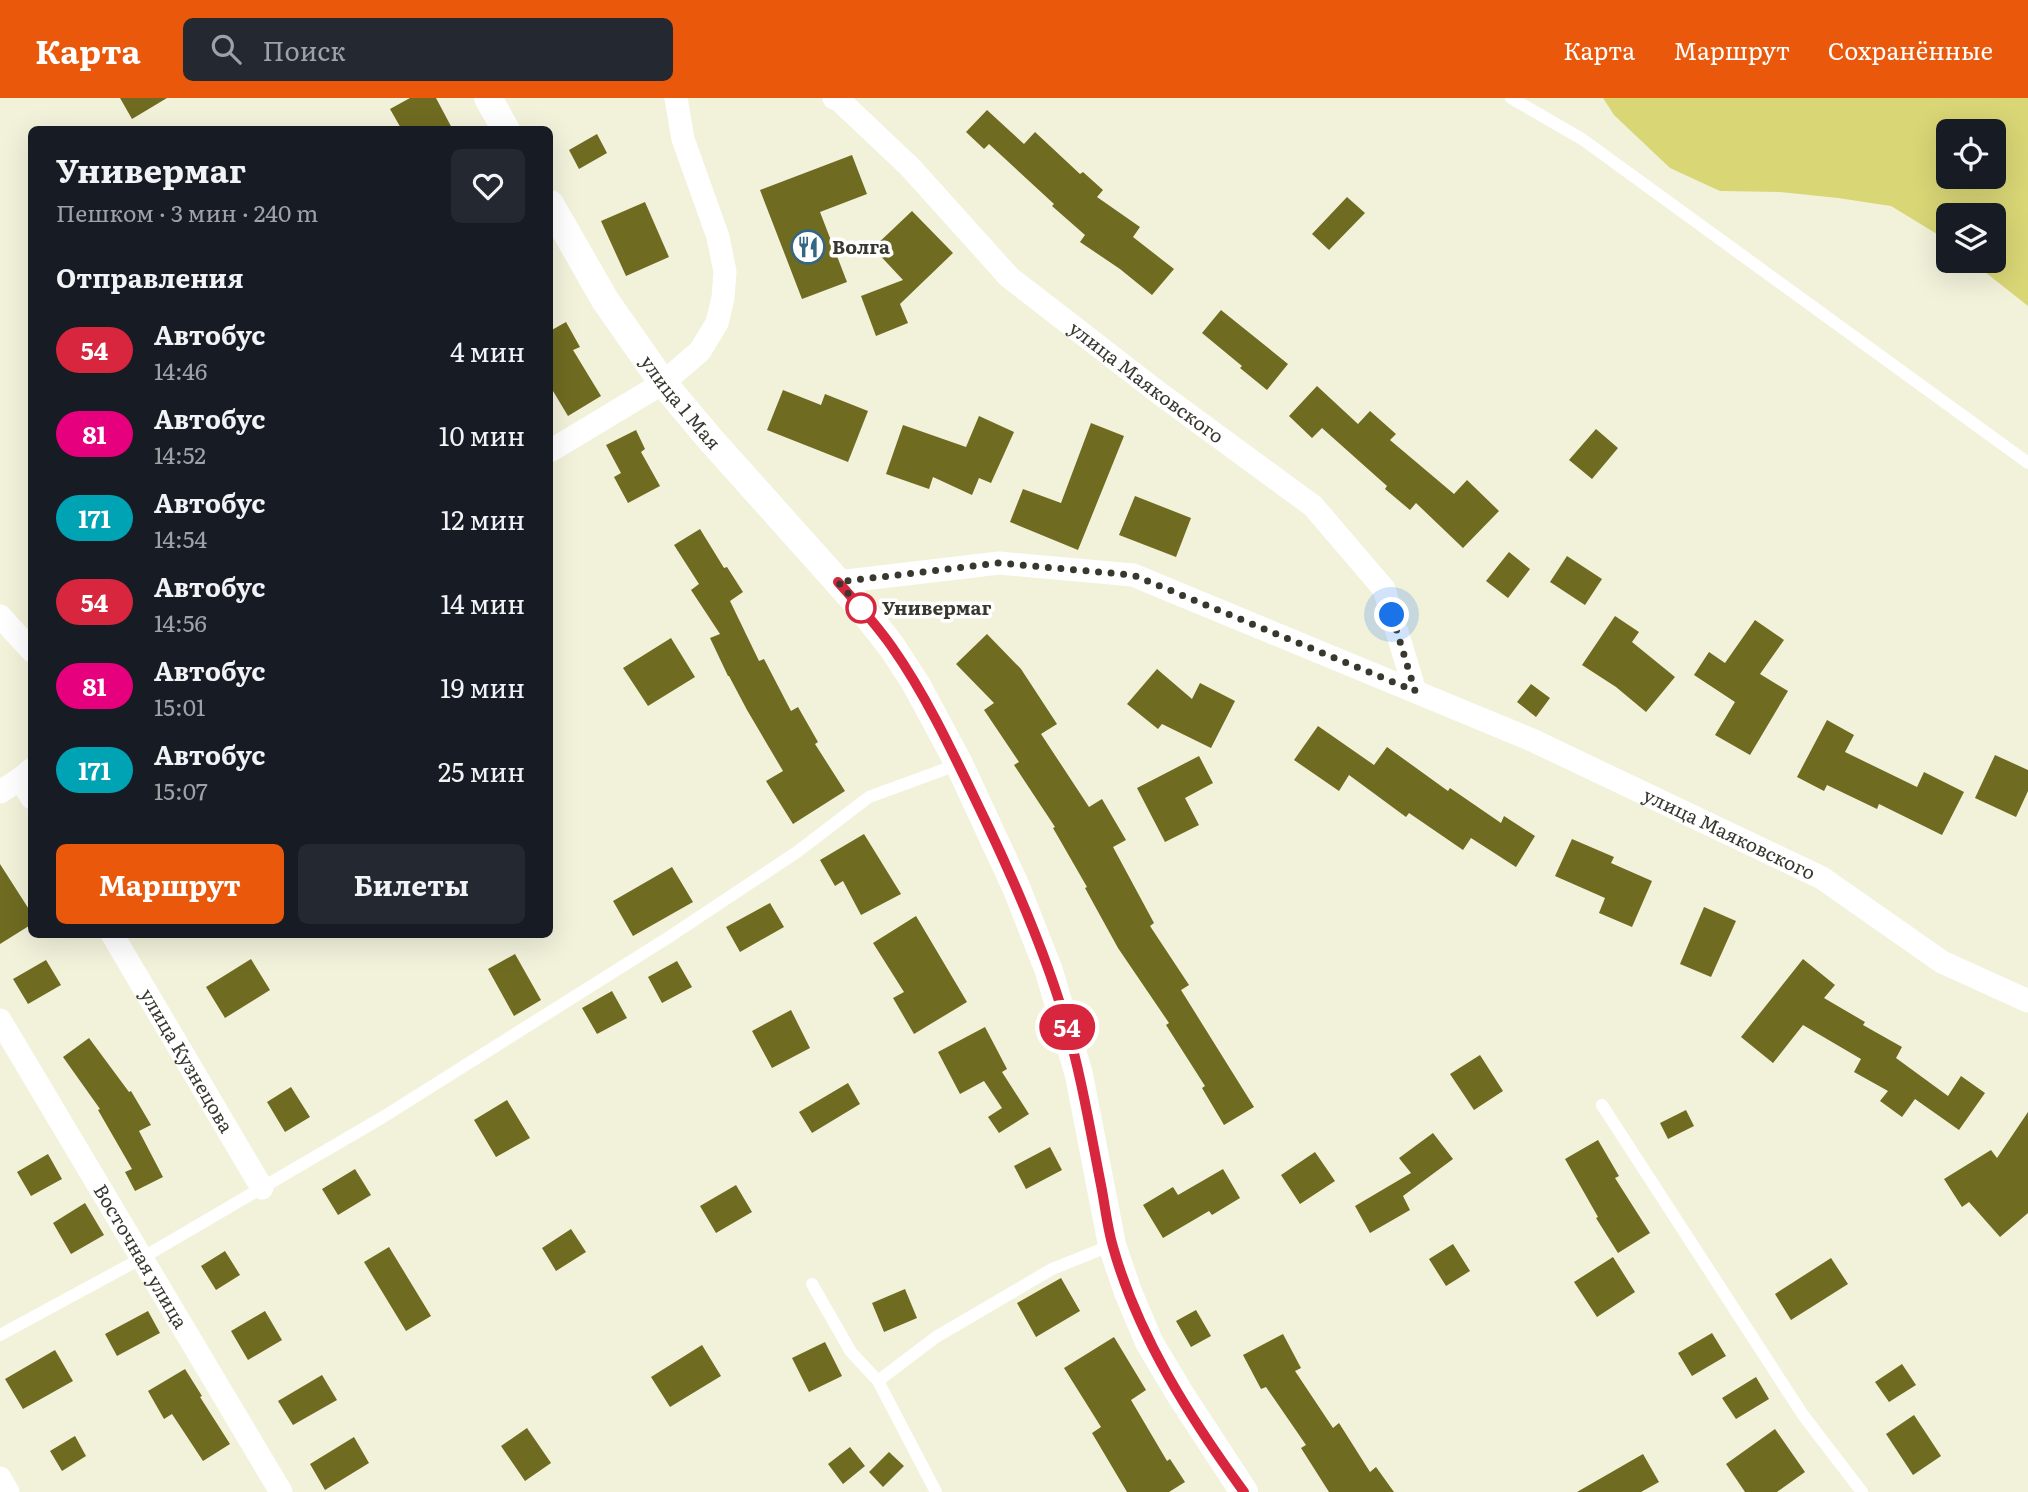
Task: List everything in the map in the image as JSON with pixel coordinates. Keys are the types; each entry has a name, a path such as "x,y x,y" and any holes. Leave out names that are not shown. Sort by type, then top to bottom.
{"street":[{"path":"488,98 504,126"},
{"path":"553,449 663,383 700,351 717,323 723,299 725,272 718,237 683,139 676,98"},
{"name":"улица Маяковского","path":"834,98 911,166 1009,277 1159,393 1312,506 1384,589 1415,691"},
{"name":"улица 1 Мая","path":"553,209 605,300 663,383 838,582 892,647 916,684 959,764 1016,887 1049,971 1079,1074 1112,1245 1128,1292 1149,1342 1244,1492"},
{"name":"улица Маяковского","path":"838,582 999,563 1133,575 1532,740 1822,878 1942,962 2028,1001"},
{"path":"0,616 28,647"},
{"path":"0,792 28,782"},
{"name":"улица Кузнецова","path":"114,938 262,1188"},
{"name":"Восточная улица","path":"0,1020 281,1492"},
{"path":"0,1478 8,1492"}],"lane":[{"path":"1511,98 1583,139 2028,463"},
{"path":"0,1335 142,1258 383,1117 669,937 797,852 869,797 959,764"},
{"path":"1602,1105 1803,1415 1863,1492"},
{"path":"878,1381 936,1337 1052,1269 1112,1245"},
{"path":"811,1284 852,1352 878,1381 936,1492"}],"shaded area":[{"path":"1603,98 2028,98 2028,306 1986,273 2006,273 2006,203 1936,203 1936,233 1891,206 1780,192 1720,191 1670,168 1614,115"}],"building":[{"path":"120,98 167,98 132,119"},
{"path":"410,98 436,98 451,126 400,126 390,109"},
{"path":"987,110 1024,144 1035,132 1080,174 1083,172 1103,190 1097,197 1140,227 1133,237 1174,269 1152,295 1080,242 1085,235 1052,206 1054,204 989,144 984,149 966,132"},
{"path":"597,134 607,153 579,169 569,150"},
{"name":"Волга","path":"852,155 867,194 820,212 847,282 802,299 760,190"},
{"path":"1347,197 1365,213 1329,250 1312,234"},
{"path":"645,202 669,257 626,276 601,221"},
{"path":"912,211 953,253 900,304 908,323 876,336 861,296 903,280 873,248"},
{"path":"1221,310 1288,364 1267,390 1202,333"},
{"path":"566,322 580,347 573,350 601,396 568,416 553,391 553,329"},
{"path":"1317,386 1358,424 1370,411 1396,434 1390,440 1454,494 1467,480 1499,511 1463,548 1416,503 1410,510 1385,489 1387,486 1322,428 1312,438 1289,416"},
{"path":"783,390 821,405 825,394 868,411 848,462 767,430"},
{"path":"979,416 1014,432 991,483 979,478 972,495 933,477 929,489 886,474 903,425 966,447"},
{"path":"1091,423 1124,436 1078,550 1010,522 1023,489 1061,503"},
{"path":"1596,429 1618,448 1592,479 1569,460"},
{"path":"636,430 645,449 641,452 660,486 628,503 614,477 621,473 606,445"},
{"path":"1135,496 1191,518 1176,557 1119,535"},
{"path":"700,529 724,568 727,567 743,592 730,601 759,661 764,659 791,711 798,707 818,742 815,744 845,791 793,824 766,781 783,771 728,676 710,638 720,634 691,590 699,584 674,545"},
{"path":"1509,552 1530,569 1508,598 1486,581"},
{"path":"1567,556 1602,579 1585,605 1550,582"},
{"path":"1615,616 1639,632 1632,642 1675,677 1646,712 1616,687 1582,665"},
{"path":"1755,620 1784,640 1760,674 1788,691 1750,755 1715,735 1735,702 1694,675 1709,652 1725,663"},
{"path":"987,634 1021,669 1057,724 1041,734 1089,807 1102,799 1126,840 1113,847 1154,923 1150,926 1189,985 1181,990 1254,1107 1224,1125 1202,1088 1205,1086 1166,1025 1169,1023 1118,948 1053,828 1055,827 1014,765 1019,762 984,710 994,703 956,664"},
{"path":"671,638 695,677 648,706 623,668"},
{"path":"1157,669 1192,699 1200,683 1235,701 1211,748 1162,724 1158,729 1127,704"},
{"path":"1531,684 1550,698 1536,717 1517,702"},
{"path":"1827,720 1854,735 1845,752 1917,787 1924,772 1964,792 1942,835 1879,804 1877,809 1827,785 1824,791 1797,777"},
{"path":"1318,726 1374,765 1387,747 1448,791 1450,788 1501,823 1504,816 1535,836 1516,867 1471,838 1463,850 1409,813 1406,817 1349,775 1339,791 1294,760"},
{"path":"1995,755 2028,770 2028,791 2016,817 1975,798"},
{"path":"1199,756 1213,783 1185,798 1199,825 1165,842 1137,788"},
{"path":"864,834 901,894 861,915 843,881 835,886 820,860"},
{"path":"1572,839 1614,857 1611,863 1652,881 1632,927 1599,913 1605,898 1555,876"},
{"path":"0,864 28,908 28,926 0,944"},
{"path":"672,867 693,902 633,936 613,901"},
{"path":"770,903 784,927 740,952 726,927"},
{"path":"1704,907 1736,921 1711,977 1680,964"},
{"path":"916,916 967,1002 914,1034 893,998 904,992 873,943"},
{"path":"515,954 541,1000 514,1016 488,969"},
{"path":"251,959 270,990 225,1018 206,987"},
{"path":"1803,959 1835,985 1824,998 1865,1022 1863,1025 1902,1047 1896,1058 1948,1096 1961,1076 1985,1093 1959,1130 1915,1099 1902,1117 1880,1101 1888,1091 1854,1072 1861,1059 1803,1025 1773,1063 1741,1037"},
{"path":"46,960 61,985 28,1004 13,979"},
{"path":"677,961 692,987 662,1003 648,977"},
{"path":"612,991 627,1018 597,1034 582,1008"},
{"path":"791,1010 810,1048 772,1068 752,1031"},
{"path":"985,1027 1007,1069 1002,1072 1029,1114 999,1133 988,1117 1002,1108 984,1081 960,1094 938,1052"},
{"path":"89,1038 129,1092 131,1091 151,1125 139,1131 163,1177 135,1191 125,1172 132,1169 98,1110 100,1109 63,1057"},
{"path":"1480,1055 1503,1091 1474,1110 1450,1074"},
{"path":"848,1083 860,1104 812,1133 799,1112"},
{"path":"291,1087 310,1117 285,1132 267,1102"},
{"path":"507,1100 530,1138 496,1157 474,1120"},
{"path":"1686,1110 1694,1126 1668,1139 1660,1123"},
{"path":"2028,1112 2028,1213 2000,1237 1969,1202 1962,1207 1944,1179 1991,1150 1997,1158"},
{"path":"1433,1133 1453,1159 1403,1196 1410,1210 1370,1233 1355,1206 1411,1173 1399,1158"},
{"path":"1598,1140 1619,1176 1615,1178 1650,1233 1618,1253 1565,1159"},
{"path":"1050,1147 1062,1170 1026,1189 1014,1166"},
{"path":"1315,1152 1335,1181 1300,1204 1281,1175"},
{"path":"48,1154 62,1179 31,1196 17,1172"},
{"path":"355,1169 371,1195 338,1215 322,1189"},
{"path":"1223,1169 1240,1198 1212,1215 1209,1211 1163,1238 1143,1205 1173,1187 1178,1195"},
{"path":"736,1185 752,1212 716,1233 700,1206"},
{"path":"85,1203 104,1235 71,1254 53,1223"},
{"path":"571,1229 586,1252 556,1271 542,1248"},
{"path":"1453,1244 1470,1271 1446,1286 1429,1259"},
{"path":"389,1247 431,1316 406,1331 364,1262"},
{"path":"225,1251 240,1275 216,1290 201,1266"},
{"path":"1613,1257 1635,1292 1597,1317 1574,1282"},
{"path":"1831,1258 1848,1284 1791,1320 1775,1294"},
{"path":"1061,1278 1080,1311 1036,1337 1017,1303"},
{"path":"905,1289 917,1318 884,1332 872,1303"},
{"path":"1196,1310 1211,1336 1191,1347 1176,1321"},
{"path":"148,1311 160,1333 117,1356 105,1334"},
{"path":"265,1311 282,1340 248,1360 231,1331"},
{"path":"1712,1333 1726,1356 1692,1376 1678,1353"},
{"path":"1283,1334 1301,1368 1295,1371 1333,1428 1339,1423 1370,1472 1376,1467 1394,1492 1329,1492 1301,1448 1306,1445 1266,1387 1261,1389 1243,1355"},
{"path":"1114,1337 1146,1390 1131,1400 1167,1461 1170,1459 1185,1482 1169,1492 1127,1492 1092,1433 1101,1427 1064,1368"},
{"path":"825,1342 842,1376 809,1392 792,1358"},
{"path":"702,1345 721,1376 670,1407 651,1377"},
{"path":"55,1350 73,1381 23,1409 5,1379"},
{"path":"1902,1364 1916,1385 1889,1402 1875,1382"},
{"path":"185,1369 230,1444 203,1461 172,1414 164,1419 148,1391"},
{"path":"322,1375 337,1400 293,1425 278,1401"},
{"path":"1756,1377 1769,1399 1736,1419 1722,1398"},
{"path":"1914,1415 1941,1456 1913,1475 1886,1434"},
{"path":"527,1428 551,1463 525,1481 501,1446"},
{"path":"1775,1429 1805,1472 1777,1492 1745,1492 1726,1464"},
{"path":"75,1436 86,1456 62,1471 50,1451"},
{"path":"354,1437 369,1463 325,1490 310,1464"},
{"path":"850,1447 865,1466 843,1484 828,1464"},
{"path":"889,1452 904,1466 883,1487 869,1472"},
{"path":"1643,1454 1659,1482 1641,1492 1577,1492"}],"bus line":[{"name":"54","path":"838,582 892,647 916,684 959,764 1016,887 1065,1020 1079,1074 1112,1245 1128,1292 1149,1342 1244,1492"}],"place":[{"name":"Волга","path":"808,247"},
{"name":"Универмаг","path":"861,608"}],"route":[{"path":"861,608 863,610 838,582 999,563 1133,575 1415,691 1392,615"}]}
